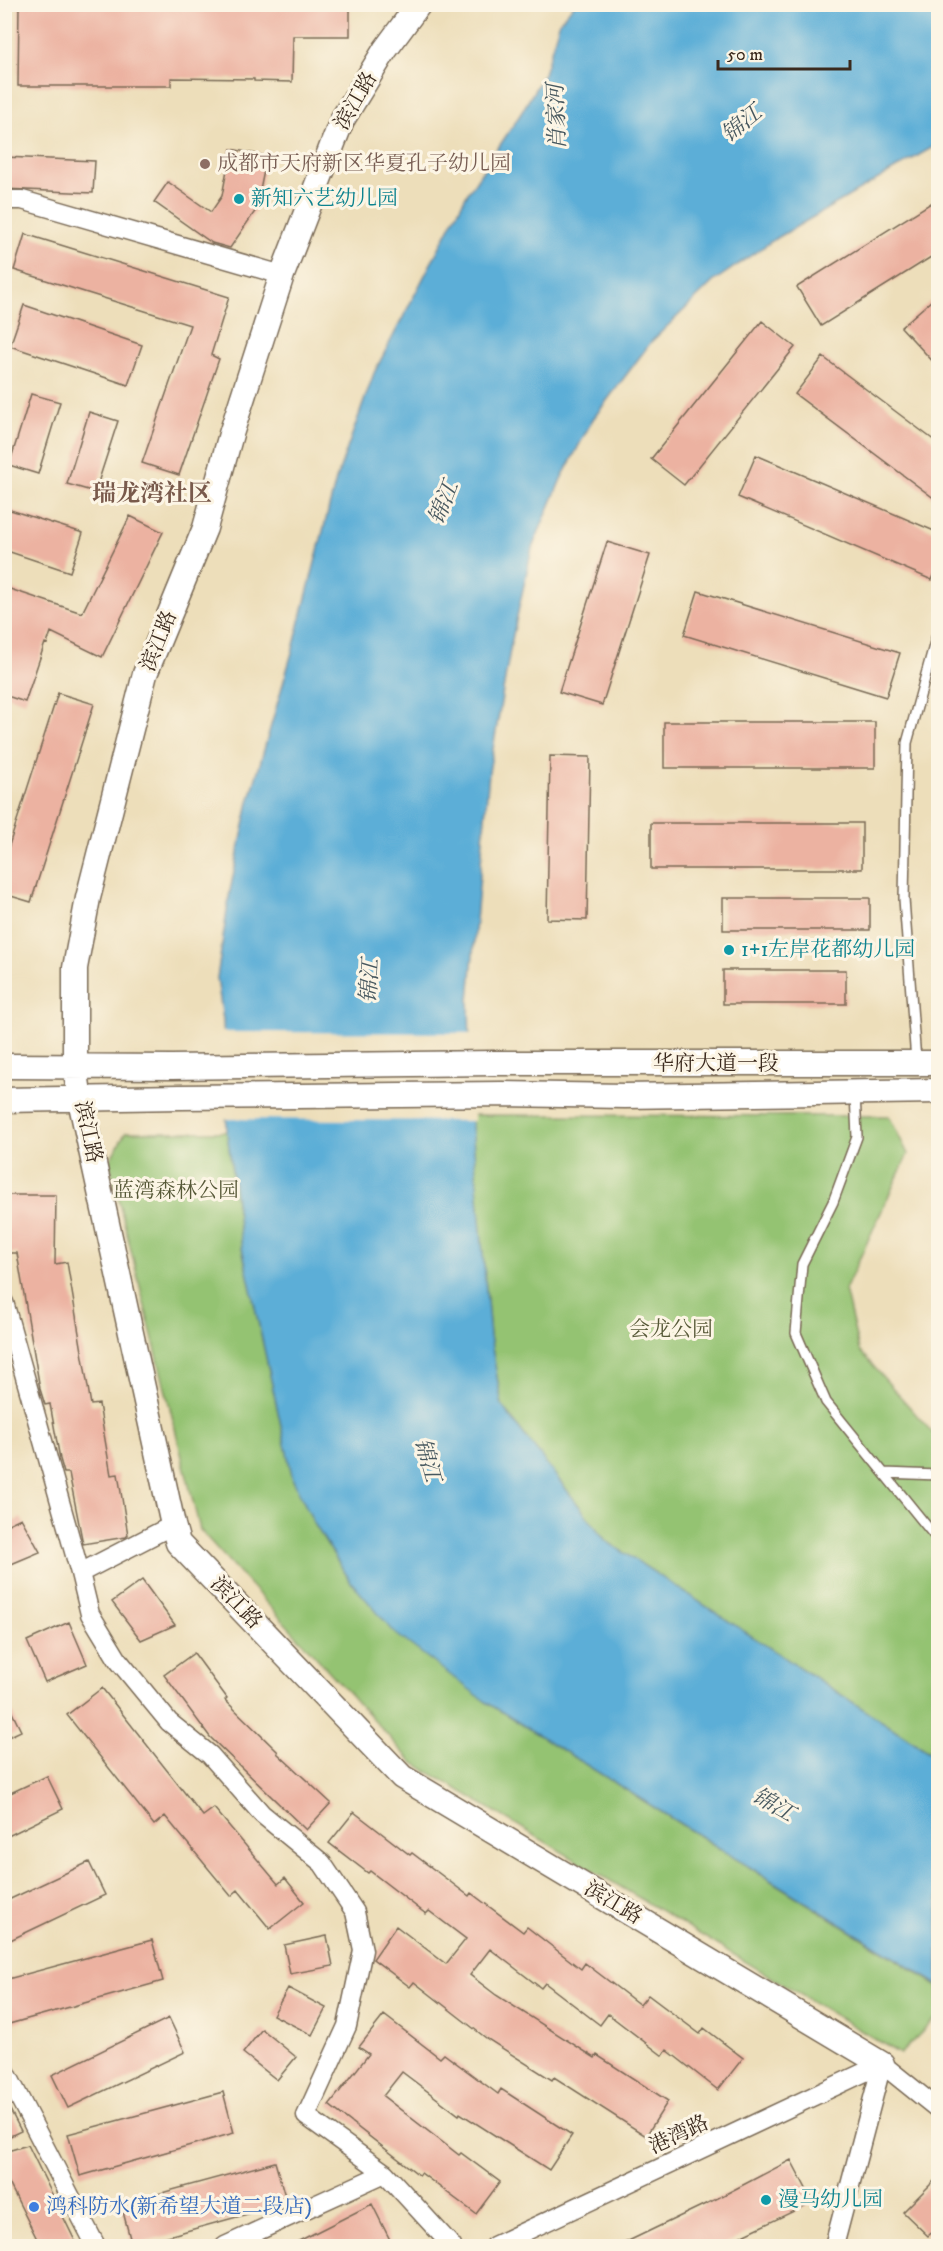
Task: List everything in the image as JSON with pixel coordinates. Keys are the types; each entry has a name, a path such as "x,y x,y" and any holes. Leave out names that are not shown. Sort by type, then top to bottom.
{"street":[{"name":"滨江路","path":"419,4 385,50 342,120 282,275 231,434 205,528 144,674 88,898 75,968 75,1066 173,1525 178,1543 402,1777 882,2064"},
{"path":"4,200 22,200 282,275"},
{"name":"华府大道一段","path":"75,1066 927,1063"},
{"path":"4,1066 75,1066"},
{"path":"4,1100 502,1094 625,1096 939,1091"},
{"path":"4,1302 90,1614 118,1660 169,1722 210,1755 262,1814 322,1863 355,1912 363,1950 347,2026 306,2116 385,2172 452,2247"},
{"path":"80,1573 173,1525"},
{"path":"834,2247 882,2064 939,2109"},
{"name":"港湾路","path":"494,2247 882,2064"},
{"path":"4,2068 96,2247"},
{"path":"225,2247 385,2172"}],"lane":[{"path":"927,1063 904,899 907,743 939,631"},
{"path":"855,1092 857,1137 833,1202 801,1264 796,1333 826,1402 939,1540"},
{"path":"884,1473 939,1475"}],"green space":[{"name":"会龙公园","path":"471,1115 889,1116 908,1154 845,1290 859,1350 938,1439 938,1758 606,1541 502,1406 490,1336"},
{"name":"蓝湾森林公园","path":"126,1132 227,1132 242,1248 293,1480 315,1525 351,1582 486,1702 938,1986 938,2016 900,2054 412,1762 200,1530 109,1161"}],"water":[{"path":"575,4 938,5 938,144 772,241 714,281 651,342 593,419 561,479 532,548 511,644 489,772 469,1000 471,1115 490,1336 502,1406 606,1541 938,1758 938,1985 486,1702 395,1633 351,1582 315,1525 293,1480 242,1248 227,1132 223,1020 217,978 230,891 249,802 293,649 336,480 374,373 466,196 520,115 544,74 560,21"}],"pier":[{"path":"220,1032 473,1033 474,1121 224,1119"}],"building":[{"path":"19,4 350,4 350,36 293,36 292,82 171,78 171,86 18,86"},
{"name":"新知六艺幼儿园","path":"231,149 267,156 256,210 230,248 212,243 154,202 168,182 211,212 222,196"},
{"path":"4,157 95,161 93,193 4,189"},
{"path":"939,198 939,252 821,326 797,287"},
{"path":"25,234 229,297 211,355 219,359 179,475 142,463 190,325 14,270"},
{"path":"939,294 939,368 901,327"},
{"path":"24,305 142,345 128,385 10,346"},
{"path":"762,321 795,347 684,485 651,459"},
{"path":"823,357 939,444 939,502 795,394"},
{"path":"31,394 60,402 38,474 9,465"},
{"path":"89,412 118,421 95,492 67,484"},
{"path":"756,455 939,533 939,564 932,580 738,497"},
{"path":"4,508 83,533 70,572 4,550"},
{"path":"130,516 163,532 102,657 51,632 25,702 4,695 4,587 82,613"},
{"path":"607,542 650,555 602,705 559,692"},
{"path":"698,591 900,653 886,697 684,635"},
{"path":"58,693 94,704 31,902 4,894 4,861"},
{"path":"664,722 875,722 875,768 664,768"},
{"path":"550,756 590,757 587,920 547,919"},
{"path":"651,823 862,823 862,869 651,869"},
{"path":"723,898 870,898 870,930 723,930"},
{"path":"723,970 846,970 846,1004 723,1004"},
{"path":"4,1195 56,1195 55,1264 67,1262 91,1405 99,1404 111,1475 118,1474 128,1535 126,1537 83,1544 69,1473 64,1473 60,1459 50,1404 45,1405 40,1389 17,1253 4,1253"},
{"path":"21,1518 40,1552 4,1567 4,1526"},
{"path":"142,1580 175,1625 141,1640 112,1602"},
{"path":"69,1622 87,1664 45,1682 27,1641"},
{"path":"194,1653 227,1698 225,1700 331,1803 306,1830 210,1737 164,1675"},
{"path":"102,1688 203,1816 214,1808 278,1884 285,1878 304,1902 270,1929 238,1890 231,1896 165,1816 154,1825 67,1715"},
{"path":"4,1696 21,1731 4,1739"},
{"path":"47,1776 63,1809 4,1838 4,1796"},
{"path":"354,1812 410,1855 412,1853 469,1896 471,1893 523,1932 527,1927 581,1969 585,1963 640,2005 648,1995 700,2034 704,2028 743,2058 718,2090 667,2050 663,2056 608,2014 600,2025 545,1983 541,1988 490,1949 470,1975 496,1995 595,2058 597,2055 668,2101 646,2136 554,2077 552,2080 486,2038 414,1982 410,1987 373,1959 396,1926 446,1964 466,1939 429,1911 426,1914 329,1843"},
{"path":"89,1862 105,1895 4,1943 4,1902"},
{"path":"327,1936 333,1966 290,1974 284,1945"},
{"path":"152,1940 163,1981 9,2024 4,2007 4,1980"},
{"path":"288,1988 326,2008 312,2035 273,2015"},
{"path":"384,2015 440,2058 444,2054 498,2094 501,2089 572,2135 549,2170 460,2113 459,2115 402,2072 383,2096 459,2155 461,2153 500,2182 476,2214 421,2173 419,2175 329,2105 369,2054 359,2047"},
{"path":"169,2018 185,2052 68,2108 52,2075"},
{"path":"262,2029 296,2057 277,2080 243,2053"},
{"path":"223,2092 234,2133 80,2176 68,2134"},
{"path":"4,2098 21,2131 4,2139"},
{"path":"28,2145 78,2247 41,2247 4,2173 4,2152"},
{"path":"791,2160 813,2202 718,2247 616,2247 718,2198"},
{"path":"275,2162 287,2203 132,2246 121,2204"},
{"path":"939,2176 939,2226 928,2236 903,2212"},
{"path":"372,2204 390,2240 377,2247 287,2247"}],"place":[{"name":"成都市天府新区华夏孔子幼儿园","path":"205,164"},
{"name":"新知六艺幼儿园","path":"239,199"},
{"name":"1+1左岸花都幼儿园","path":"729,950"},
{"name":"漫马幼儿园","path":"766,2200"},
{"name":"鸿科防水(新希望大道二段店)","path":"34,2207"}],"district":[{"name":"瑞龙湾社区","path":"152,494"}],"water label":[{"name":"肖家河","path":"557,117"},
{"name":"锦江","path":"742,124"},
{"name":"锦江","path":"444,503"},
{"name":"锦江","path":"370,981"},
{"name":"锦江","path":"427,1460"},
{"name":"锦江","path":"773,1805"}]}
